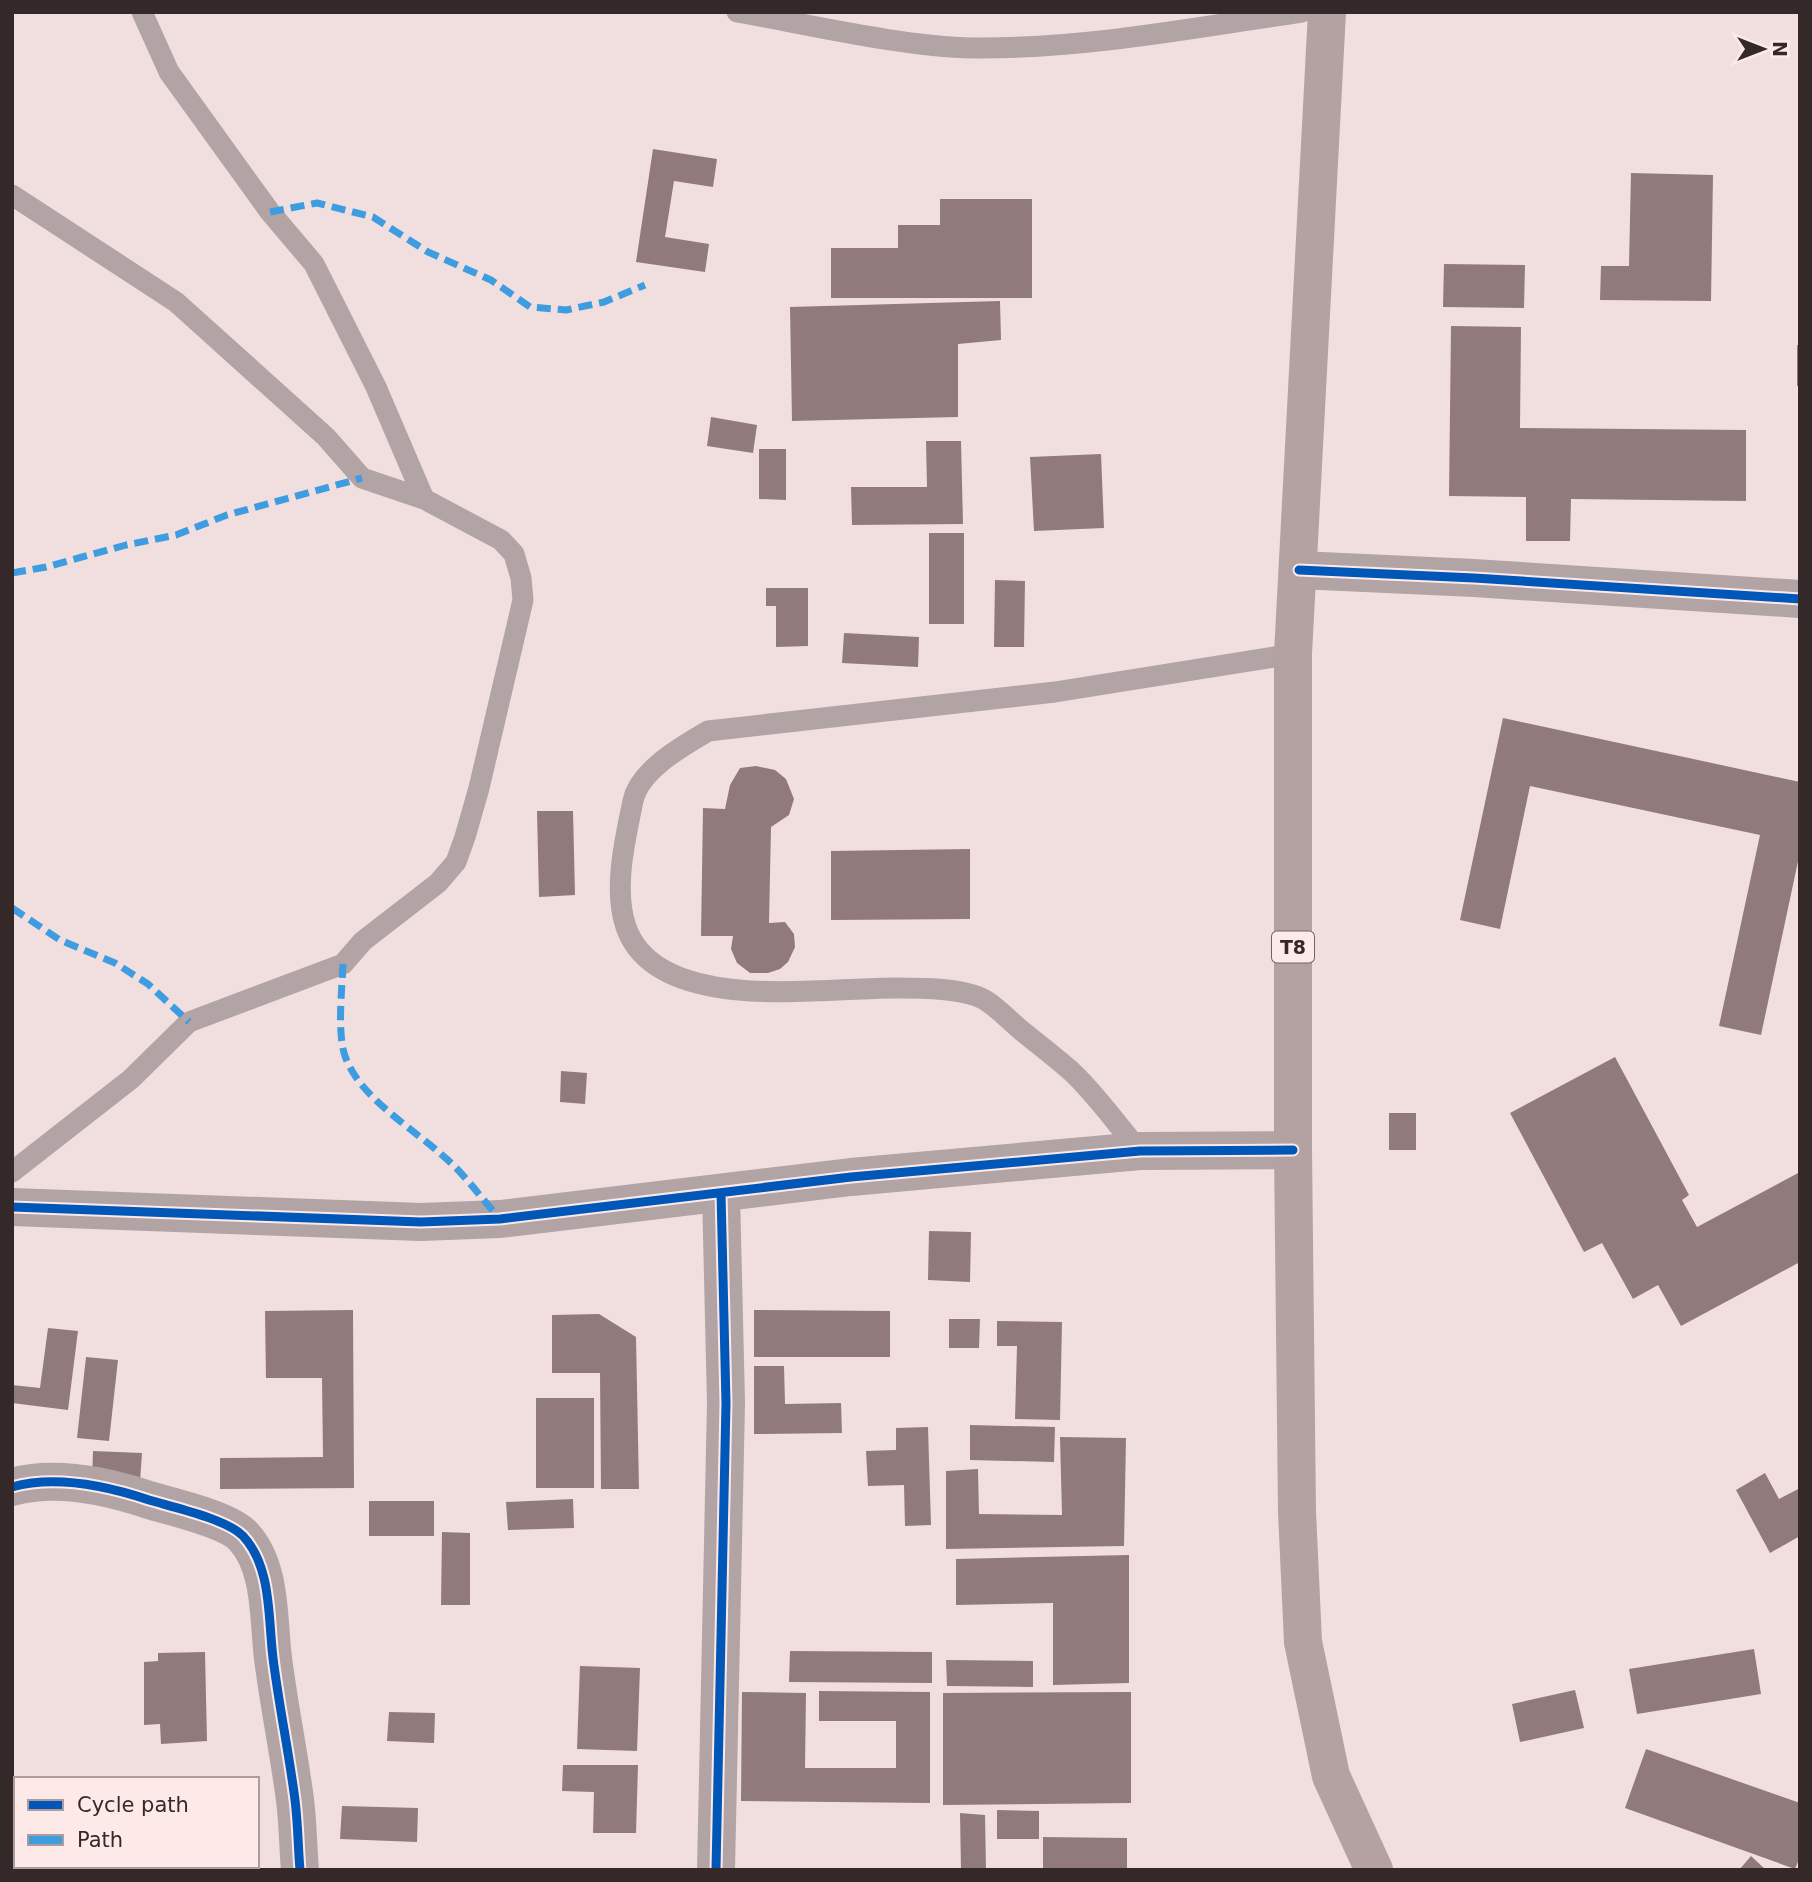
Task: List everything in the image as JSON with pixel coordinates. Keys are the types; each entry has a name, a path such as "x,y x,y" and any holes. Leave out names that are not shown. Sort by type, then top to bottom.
{"highway":[{"name":"T8","path":"1327,12 1293,654 1293,1150 1297,1512 1303,1642 1331,1776 1374,1870"}],"street":[{"path":"1299,570 1800,599"},
{"path":"12,1207 421,1222 500,1219 851,1177 1140,1151 1293,1150"},
{"path":"716,1870 726,1403 721,1193"},
{"path":"12,1487 58,1482 136,1496 228,1525 242,1535 256,1553 267,1603 272,1656 295,1801 300,1870"}],"lane":[{"path":"142,12 169,72 270,212 314,264 376,387 424,499"},
{"path":"737,12 909,42 973,48 1093,41 1302,12"},
{"path":"12,195 176,302 326,437 362,478 424,499 501,540 514,554 521,578 523,600 479,788 456,862 438,884 363,941 343,964 189,1022 131,1079 12,1172"},
{"path":"1140,1151 1073,1073 984,1000 939,988 734,991 683,980 658,967 634,945 625,925 621,876 634,797 645,777 676,750 708,731 1055,692 1293,654"}],"building":[{"path":"653,149 717,159 713,187 674,181 665,237 709,244 705,272 636,262"},
{"path":"1631,173 1713,175 1711,301 1600,300 1601,266 1629,266"},
{"path":"940,199 1032,199 1032,298 831,298 831,248 898,248 898,225 940,225"},
{"path":"1444,264 1525,265 1524,308 1443,307"},
{"path":"1000,301 1001,340 958,344 958,417 792,421 790,307"},
{"path":"1451,326 1521,327 1520,428 1746,430 1746,501 1571,499 1570,541 1526,541 1526,497 1449,496"},
{"path":"1797,345 1800,345 1800,386 1797,386"},
{"path":"711,417 757,425 753,453 707,446"},
{"path":"926,441 961,441 963,524 852,525 851,487 927,487"},
{"path":"759,449 786,449 786,500 759,499"},
{"path":"1101,454 1104,528 1034,531 1030,457"},
{"path":"929,533 964,533 964,624 929,624"},
{"path":"995,580 1025,581 1024,647 994,647"},
{"path":"766,588 808,588 808,646 776,647 776,606 766,606"},
{"path":"844,633 919,637 918,667 842,663"},
{"path":"1503,718 1800,782 1800,852 1761,1035 1719,1026 1760,835 1530,786 1500,929 1460,920"},
{"path":"756,766 775,770 786,779 794,799 789,815 771,827 769,923 785,922 794,934 795,947 788,962 780,969 768,973 750,973 737,963 731,949 733,936 701,936 703,808 725,809 730,785 740,768"},
{"path":"537,811 573,811 575,895 539,897"},
{"path":"970,849 970,919 831,920 831,851"},
{"path":"1615,1057 1689,1195 1682,1200 1697,1227 1800,1172 1800,1262 1681,1326 1658,1285 1633,1299 1602,1243 1584,1252 1510,1113"},
{"path":"561,1071 587,1073 585,1104 560,1102"},
{"path":"1389,1113 1416,1113 1416,1150 1389,1150"},
{"path":"929,1231 971,1232 970,1282 928,1280"},
{"path":"353,1310 354,1488 220,1489 220,1458 323,1457 322,1378 266,1378 265,1311"},
{"path":"754,1310 890,1311 890,1357 754,1357"},
{"path":"599,1314 636,1337 639,1489 601,1489 600,1373 552,1373 552,1315"},
{"path":"949,1319 980,1319 979,1348 949,1348"},
{"path":"997,1321 1062,1322 1060,1420 1015,1419 1017,1346 997,1346"},
{"path":"48,1328 78,1331 68,1410 12,1403 12,1385 40,1388"},
{"path":"86,1357 118,1360 109,1441 77,1438"},
{"path":"754,1366 784,1366 785,1404 841,1403 842,1433 754,1434"},
{"path":"536,1398 594,1398 594,1488 536,1488"},
{"path":"970,1425 1055,1427 1054,1462 970,1460"},
{"path":"928,1427 931,1525 905,1526 904,1485 868,1486 866,1451 896,1450 896,1428"},
{"path":"1060,1437 1126,1438 1124,1546 946,1549 946,1471 978,1469 979,1514 1062,1515"},
{"path":"93,1451 142,1453 140,1482 92,1480"},
{"path":"1765,1473 1779,1499 1800,1488 1800,1536 1770,1553 1736,1490"},
{"path":"573,1499 574,1528 508,1530 506,1502"},
{"path":"369,1501 434,1501 434,1536 369,1536"},
{"path":"442,1532 470,1533 470,1605 441,1605"},
{"path":"1129,1555 1129,1683 1053,1685 1053,1603 956,1605 956,1559"},
{"path":"1754,1649 1761,1694 1637,1714 1629,1669"},
{"path":"790,1651 932,1652 932,1683 789,1682"},
{"path":"205,1652 207,1741 161,1744 160,1724 144,1725 144,1662 158,1661 158,1653"},
{"path":"946,1660 1033,1661 1033,1687 947,1686"},
{"path":"580,1666 640,1668 637,1751 577,1749"},
{"path":"1575,1690 1584,1728 1520,1742 1512,1704"},
{"path":"819,1691 930,1692 930,1803 741,1801 742,1692 806,1693 805,1768 896,1768 896,1721 819,1721"},
{"path":"1131,1692 1131,1803 943,1805 943,1693"},
{"path":"389,1712 435,1713 434,1743 387,1741"},
{"path":"1646,1749 1800,1803 1800,1857 1795,1869 1625,1808"},
{"path":"563,1765 638,1765 636,1833 593,1833 594,1792 562,1791"},
{"path":"342,1806 418,1808 417,1842 340,1839"},
{"path":"997,1810 1039,1811 1039,1839 997,1839"},
{"path":"960,1813 985,1815 986,1870 961,1870"},
{"path":"1043,1837 1127,1838 1127,1870 1043,1870"},
{"path":"1751,1856 1766,1870 1739,1870"},
{"path":"12,1864 14,1868 37,1868 37,1870 12,1870"}],"marked path":[{"path":"270,212 317,203 373,217 428,252 491,280 530,307 566,310 604,302 645,285"},
{"path":"12,573 176,535 227,515 362,478"},
{"path":"12,908 60,940 115,963 148,984 189,1022"},
{"path":"343,964 341,1035 345,1056 352,1071 374,1098 458,1170 500,1219"}],"cycle path":[{"path":"1299,570 1474,578 1800,599"},
{"path":"12,1207 421,1222 500,1219 851,1177 1140,1151 1293,1150"},
{"path":"716,1870 726,1403 721,1193"},
{"path":"12,1487 63,1482 116,1490 199,1514 225,1524 243,1536 259,1563 267,1594 275,1676 295,1800 300,1870"}]}
